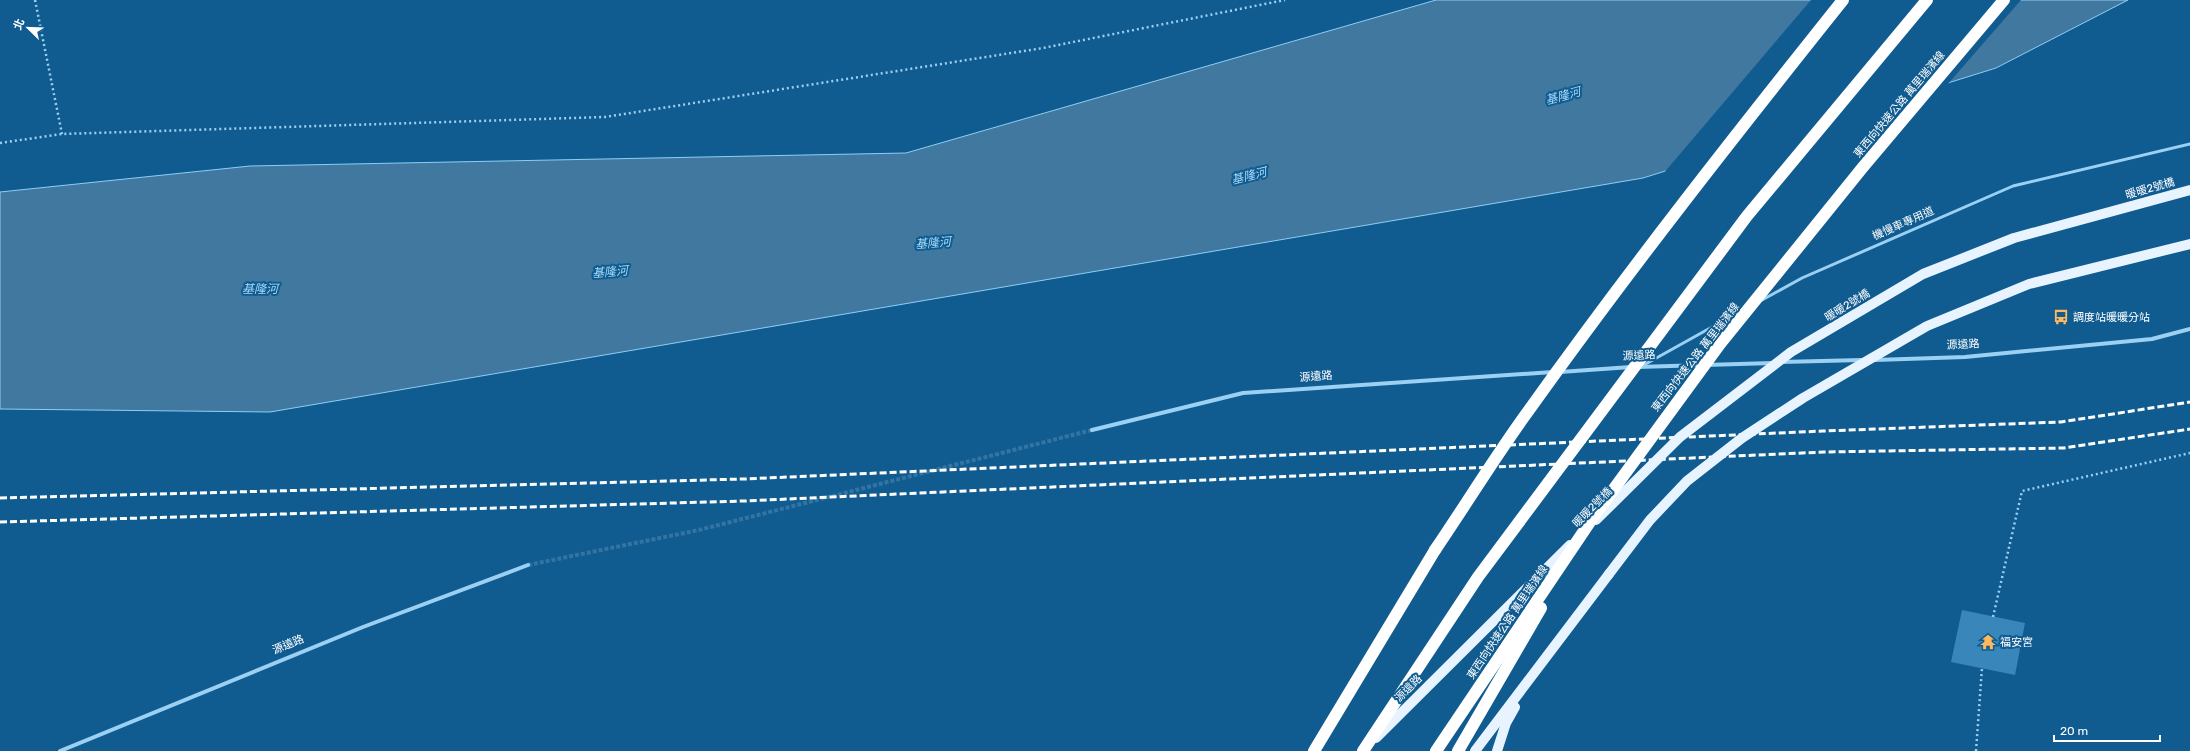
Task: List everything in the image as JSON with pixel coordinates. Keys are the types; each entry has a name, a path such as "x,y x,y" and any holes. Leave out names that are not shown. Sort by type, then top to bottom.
{"highway":[{"path":"1314,751 1435,550 1528,411 1598,315 1729,143 1843,0"},
{"path":"1363,751 1478,577 1747,216 1927,0"},
{"name":"東西向快速公路 萬里瑞濱線","path":"1436,751 1594,516 1720,344 1863,167 2004,0"},
{"path":"1458,751 1594,516"}],"main road":[{"name":"暖暖2號橋","path":"1573,542 1680,437 1797,348 1923,274 2014,238 2190,190"},
{"path":"1475,751 1650,520 1687,481 1742,438 1803,398 1927,326 2030,284 2190,244"},
{"name":"源遠路","path":"1363,751 1408,704 1573,542"},
{"path":"1497,751 1506,723 1532,677"}],"street":[{"name":"源遠路","path":"1092,430 1243,393 1642,366 1965,357 2152,339 2190,328"},
{"name":"源遠路","path":"60,751 363,627 528,565"}],"lane":[{"name":"機慢車專用道","path":"1642,366 1802,278 2013,186 2190,144"}],"path":[{"path":"35,0 62,134"},
{"path":"0,143 62,134 605,117 1043,48 1285,0"},
{"path":"1993,617 2022,491 2190,453"},
{"path":"1976,751 1982,668"}],"water":[{"name":"基隆河","path":"1436,0 2128,0 1996,68 1643,178 270,412 0,409 0,192 250,166 906,153"}],"pier":[{"path":"1811,0 2021,0 1947,85 1663,174"}],"building":[{"name":"福安宮","path":"1962,610 2025,623 2015,675 1951,662"}],"tunnel":[{"path":"528,565 699,530 1092,430"}],"railway":[{"path":"0,498 744,479 1823,431 2061,422 2190,402"},
{"path":"0,522 744,501 1824,452 2064,448 2190,429"}],"place":[{"name":"調度站暖暖分站","path":"2061,317"},
{"name":"福安宮","path":"1988,642"}]}
